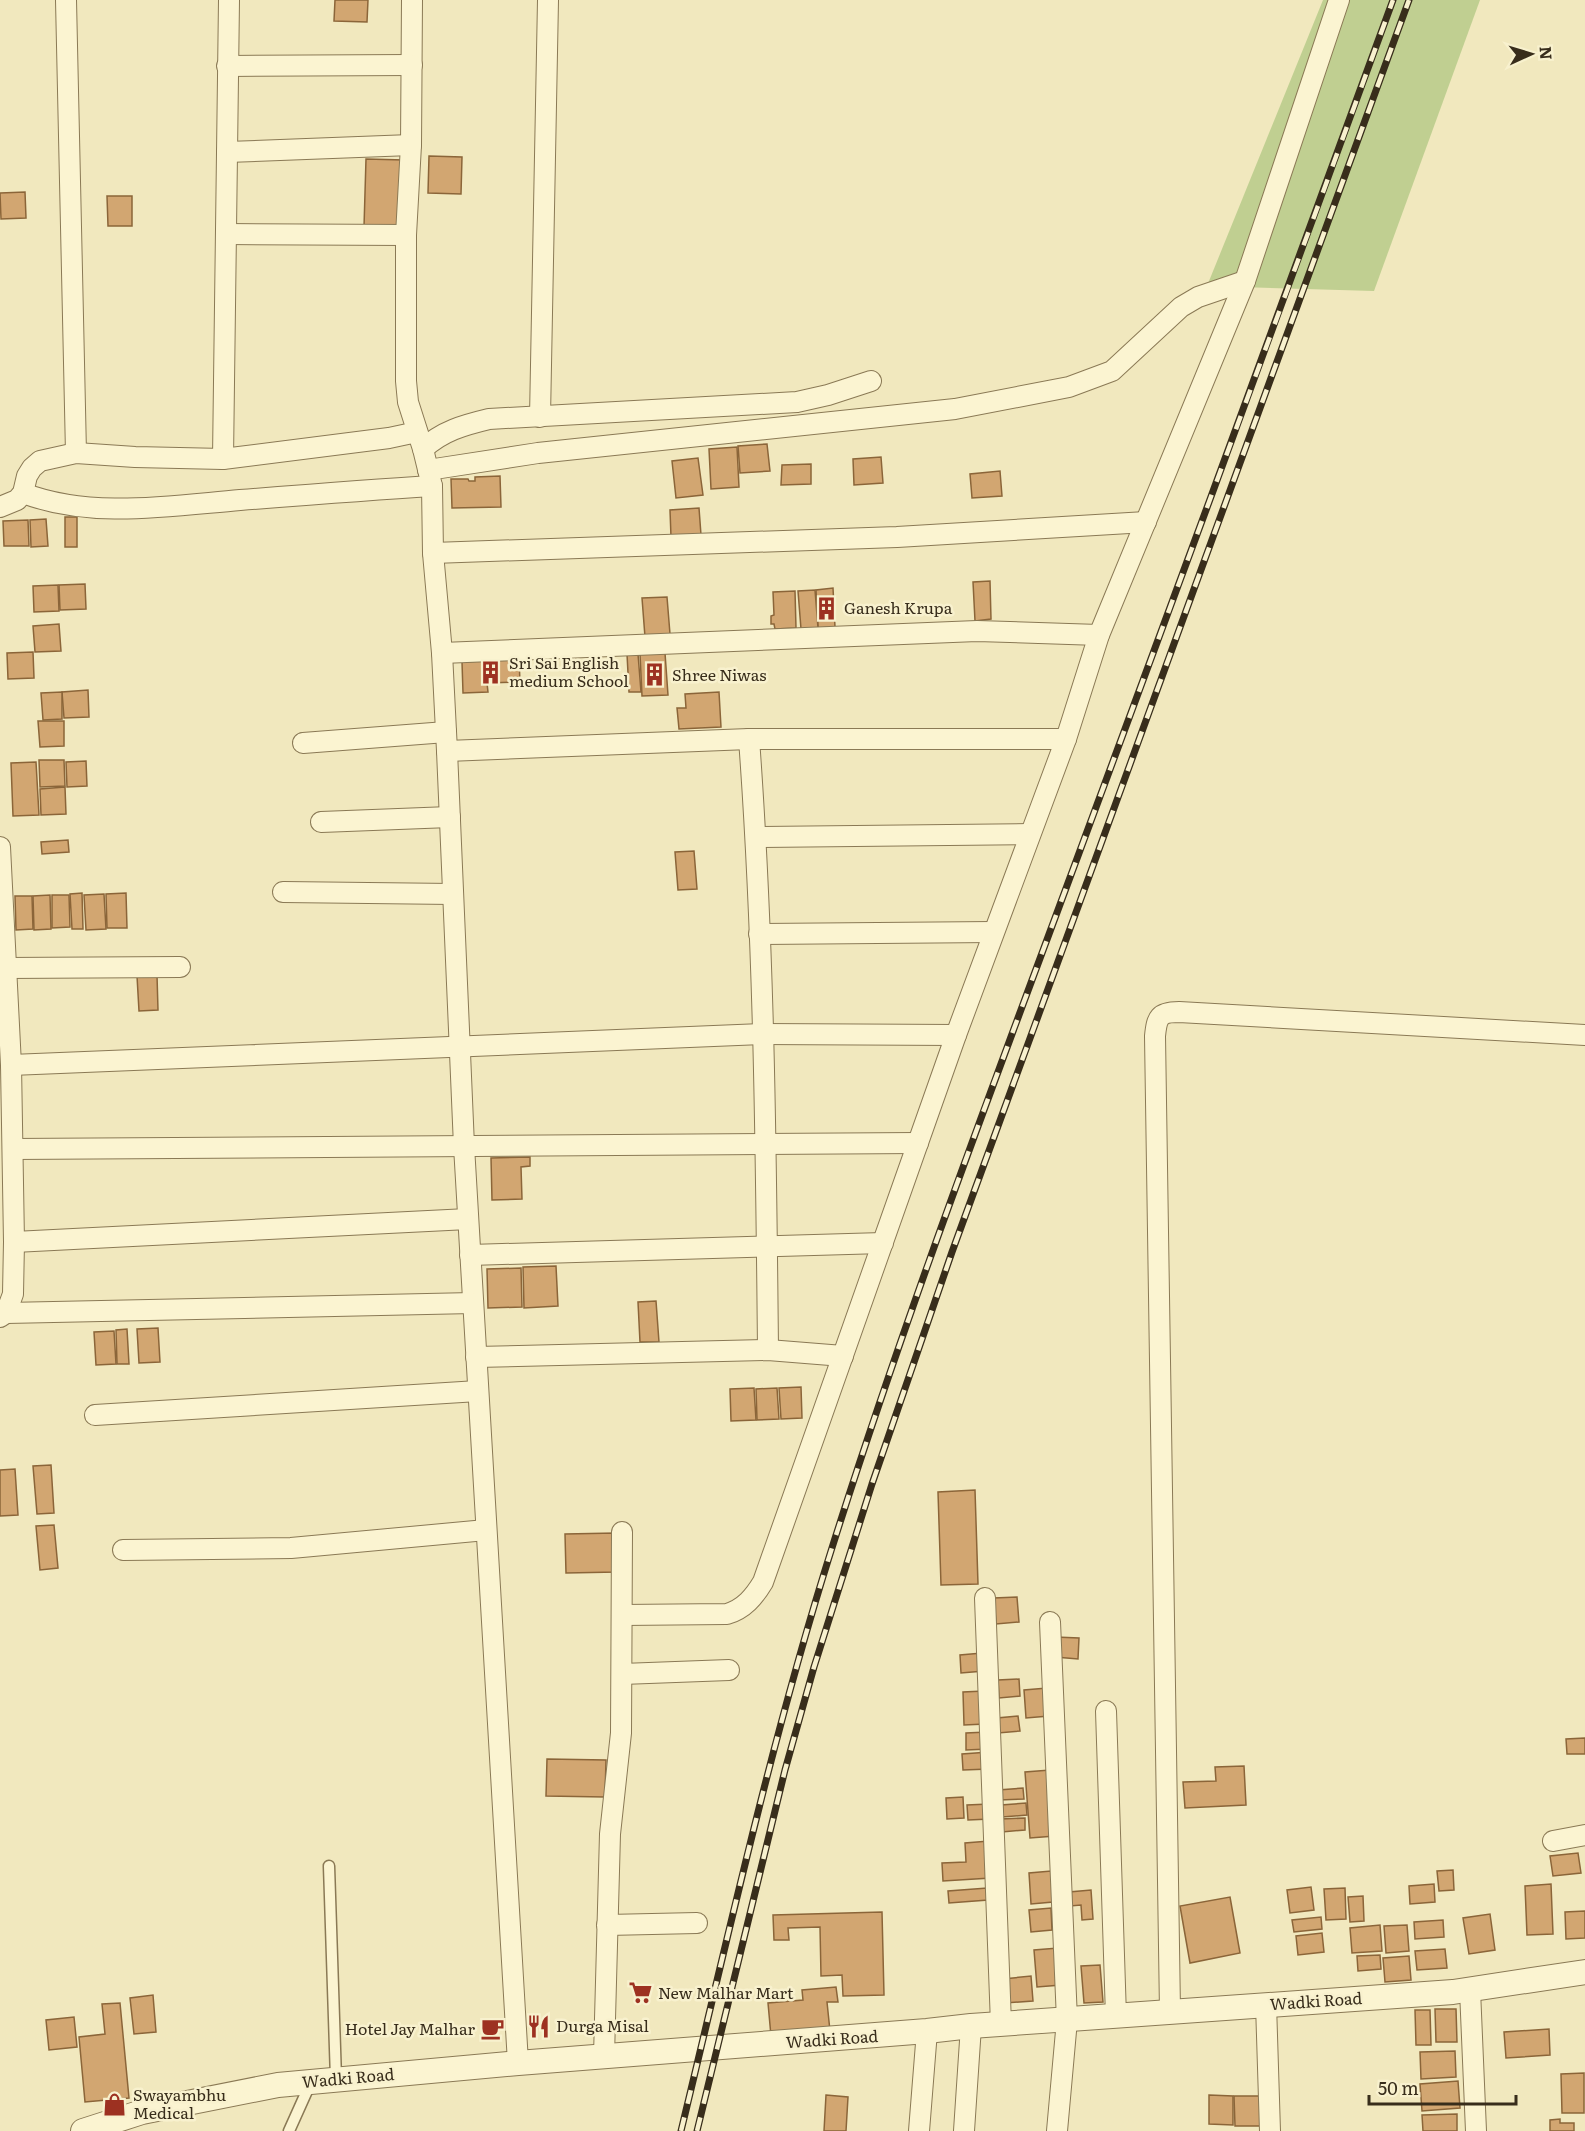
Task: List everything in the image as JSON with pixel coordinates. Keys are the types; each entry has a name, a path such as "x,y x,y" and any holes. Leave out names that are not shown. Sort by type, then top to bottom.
{"street":[{"path":"66,0 76,453"},
{"path":"223,459 229,0"},
{"path":"412,0 411,146 406,235 406,381 408,402 430,478 433,553 442,653 464,1146 518,2063"},
{"path":"540,417 548,0"},
{"path":"622,1615 736,1612 755,1595 762,1582 993,932 1066,739 1099,635 1245,281 1339,0"},
{"path":"227,66 412,65"},
{"path":"227,152 411,146"},
{"path":"226,234 406,235"},
{"path":"23,493 69,506 124,508 430,478 538,453 955,409 1069,387 1112,370 1181,307 1198,297 1245,281"},
{"path":"0,507 17,500 23,493 27,476 40,461 76,453 223,459 390,438 420,440 435,438 468,424 489,419 797,402 871,381"},
{"path":"433,553 897,537 1146,522"},
{"path":"442,653 977,631 1099,635"},
{"path":"749,739 756,837 766,1144 768,1350"},
{"path":"303,743 1066,739"},
{"path":"321,822 450,817"},
{"path":"756,837 1030,834"},
{"path":"0,848 11,1065 14,1242 13,1294 3,1315 473,1302"},
{"path":"283,892 453,894"},
{"path":"759,934 993,932"},
{"path":"6,968 180,967"},
{"path":"1170,2011 1156,1024 1160,1016 1167,1012 1179,1012 1585,1035"},
{"path":"11,1065 762,1034 956,1035"},
{"path":"13,1149 918,1143"},
{"path":"14,1242 468,1220"},
{"path":"470,1255 883,1243"},
{"path":"476,1357 768,1350 843,1356"},
{"path":"95,1416 478,1391"},
{"path":"123,1550 291,1548 486,1530"},
{"path":"603,2056 610,1834 621,1733 622,1532"},
{"path":"985,1599 1001,2024"},
{"path":"1050,1622 1067,2020 1057,2131"},
{"path":"622,1674 729,1670"},
{"path":"1106,1711 1116,2016"},
{"path":"1553,1841 1585,1835"},
{"path":"607,1925 697,1923"},
{"name":"Wadki Road","path":"83,2131 142,2112 278,2085 971,2026 1470,1989 1585,1972"},
{"path":"1470,1989 1476,2131"},
{"path":"1266,2004 1270,2131"},
{"path":"964,2131 971,2026"},
{"path":"919,2131 927,2031"}],"lane":[{"path":"329,1866 336,2079"},
{"path":"289,2131 312,2082"}],"green space":[{"path":"1323,0 1480,0 1374,291 1207,286"}],"building":[{"path":"335,0 368,0 367,22 334,21"},
{"path":"429,156 462,157 461,194 428,193"},
{"path":"366,159 404,160 402,229 364,227"},
{"path":"25,192 26,218 1,219 0,193"},
{"path":"107,196 132,196 132,226 108,226"},
{"path":"767,444 770,471 740,473 738,446"},
{"path":"737,447 739,487 711,489 709,449"},
{"path":"881,457 883,483 854,485 853,459"},
{"path":"698,458 703,495 676,498 672,461"},
{"path":"811,464 811,484 781,485 782,465"},
{"path":"1000,471 1002,496 972,498 970,474"},
{"path":"500,476 501,507 452,508 451,479 475,481 475,477"},
{"path":"699,508 701,535 671,537 670,510"},
{"path":"65,517 77,517 77,547 65,547"},
{"path":"46,519 48,546 31,547 30,520"},
{"path":"28,520 29,546 4,546 3,521"},
{"path":"990,581 991,619 975,621 973,582"},
{"path":"85,584 86,609 60,610 59,585"},
{"path":"58,585 59,611 34,612 33,586"},
{"name":"Ganesh Krupa","path":"833,588 835,627 818,628 816,590"},
{"path":"815,590 818,628 801,629 798,591"},
{"path":"795,591 796,628 775,629 774,624 771,624 771,616 774,615 773,592"},
{"path":"667,597 670,634 645,637 642,598"},
{"path":"59,624 61,651 35,652 33,626"},
{"path":"33,652 34,678 8,679 7,653"},
{"name":"Shree Niwas","path":"665,653 668,695 642,696 640,654"},
{"path":"627,654 638,654 641,692 629,692"},
{"name":"Sri Sai English medium School","path":"519,659 520,682 487,683 488,692 463,693 462,662"},
{"path":"88,690 89,717 64,718 62,692"},
{"path":"62,692 62,719 43,720 41,693"},
{"path":"719,692 721,727 679,729 677,708 686,708 685,694"},
{"path":"38,721 64,721 64,746 40,747"},
{"path":"39,760 64,760 65,786 40,787"},
{"path":"86,761 87,786 67,787 66,762"},
{"path":"36,762 39,815 13,816 11,763"},
{"path":"65,787 66,814 41,815 40,789"},
{"path":"68,840 69,852 42,854 41,842"},
{"path":"694,851 697,889 678,890 675,852"},
{"path":"82,893 83,929 72,929 70,894"},
{"path":"126,893 127,928 107,928 106,894"},
{"path":"104,894 106,929 86,930 84,895"},
{"path":"50,895 51,929 34,930 33,896"},
{"path":"52,895 69,895 70,927 52,928"},
{"path":"15,896 32,896 33,929 16,930"},
{"path":"157,975 158,1010 139,1011 137,976"},
{"path":"530,1157 530,1166 521,1167 522,1199 492,1200 491,1158"},
{"path":"556,1266 558,1306 524,1308 523,1267"},
{"path":"521,1268 522,1307 488,1308 487,1269"},
{"path":"656,1301 659,1342 640,1342 638,1302"},
{"path":"158,1328 160,1362 139,1363 137,1329"},
{"path":"127,1329 129,1364 117,1364 116,1330"},
{"path":"114,1331 116,1364 96,1365 94,1332"},
{"path":"801,1387 802,1418 781,1419 779,1388"},
{"path":"754,1388 756,1420 731,1421 730,1389"},
{"path":"777,1388 779,1419 757,1420 756,1389"},
{"path":"51,1465 54,1513 37,1514 33,1466"},
{"path":"15,1469 18,1515 0,1516 0,1470"},
{"path":"975,1490 978,1584 941,1585 938,1492"},
{"path":"54,1525 58,1568 40,1570 36,1526"},
{"path":"616,1533 617,1572 566,1573 565,1534"},
{"path":"1017,1597 1019,1622 996,1624 994,1598"},
{"path":"1055,1637 1079,1638 1078,1659 1055,1657"},
{"path":"982,1653 984,1671 961,1673 960,1655"},
{"path":"1019,1679 1020,1696 999,1698 998,1680"},
{"path":"1047,1688 1049,1716 1026,1718 1024,1690"},
{"path":"984,1691 985,1724 964,1725 963,1692"},
{"path":"1018,1716 1020,1731 998,1733 997,1718"},
{"path":"987,1732 988,1749 966,1750 966,1733"},
{"path":"1585,1738 1585,1754 1567,1754 1566,1739"},
{"path":"989,1752 989,1769 963,1770 962,1754"},
{"path":"547,1759 606,1760 605,1797 546,1796"},
{"path":"1244,1766 1246,1805 1185,1808 1183,1782 1216,1781 1215,1767"},
{"path":"1050,1770 1055,1836 1030,1838 1025,1772"},
{"path":"1023,1788 1024,1799 999,1800 998,1790"},
{"path":"963,1797 964,1818 947,1819 946,1798"},
{"path":"1026,1803 1027,1815 1002,1817 1001,1805"},
{"path":"989,1804 990,1819 968,1820 967,1805"},
{"path":"1025,1818 1025,1830 1002,1832 1001,1819"},
{"path":"989,1841 991,1878 943,1881 942,1863 966,1862 965,1843"},
{"path":"1578,1853 1581,1873 1553,1876 1550,1856"},
{"path":"1453,1870 1454,1890 1439,1891 1437,1871"},
{"path":"1051,1871 1053,1902 1031,1904 1029,1873"},
{"path":"1434,1884 1435,1902 1410,1904 1409,1886"},
{"path":"1551,1884 1553,1934 1527,1935 1525,1886"},
{"path":"1311,1887 1314,1910 1290,1913 1287,1890"},
{"path":"987,1888 988,1900 949,1903 948,1891"},
{"path":"1345,1888 1346,1919 1326,1920 1324,1889"},
{"path":"1091,1890 1093,1919 1082,1920 1081,1905 1070,1906 1069,1892"},
{"path":"1363,1896 1364,1921 1350,1922 1348,1897"},
{"path":"1230,1897 1240,1953 1190,1963 1180,1906"},
{"path":"1051,1908 1052,1930 1031,1932 1029,1910"},
{"path":"1585,1911 1585,1938 1566,1939 1565,1912"},
{"path":"882,1912 884,1995 843,1996 842,1975 821,1976 820,1927 788,1928 789,1940 774,1940 773,1915"},
{"path":"1490,1914 1495,1950 1469,1954 1463,1918"},
{"path":"1321,1917 1322,1929 1294,1932 1292,1920"},
{"path":"1443,1920 1444,1937 1415,1939 1414,1922"},
{"path":"1380,1925 1382,1951 1352,1953 1350,1928"},
{"path":"1407,1925 1409,1951 1386,1953 1384,1926"},
{"path":"1322,1933 1324,1952 1298,1955 1296,1936"},
{"path":"1058,1948 1061,1985 1037,1987 1034,1950"},
{"path":"1445,1949 1447,1968 1417,1970 1415,1951"},
{"path":"1380,1955 1381,1969 1358,1971 1357,1956"},
{"path":"1409,1956 1411,1980 1385,1982 1383,1958"},
{"path":"1100,1965 1103,2002 1084,2003 1081,1966"},
{"path":"1031,1976 1033,2001 1005,2003 1003,1979"},
{"path":"836,1987 838,2002 827,2002 830,2031 771,2036 768,2003 803,2000 802,1990"},
{"path":"153,1995 156,2032 134,2034 130,1998"},
{"path":"120,2003 129,2098 85,2102 79,2037 105,2034 102,2004"},
{"path":"1435,2009 1456,2009 1457,2042 1436,2042"},
{"path":"1415,2010 1430,2010 1431,2045 1416,2045"},
{"path":"74,2017 77,2047 49,2050 46,2020"},
{"path":"1549,2029 1550,2055 1506,2058 1504,2032"},
{"path":"1455,2051 1456,2077 1421,2079 1420,2052"},
{"path":"1584,2073 1584,2113 1562,2113 1561,2074"},
{"path":"1458,2081 1460,2108 1422,2111 1420,2084"},
{"path":"826,2095 848,2097 846,2131 824,2131"},
{"path":"1209,2095 1233,2096 1233,2125 1209,2124"},
{"path":"1234,2096 1261,2096 1261,2126 1235,2126"},
{"path":"1457,2114 1457,2131 1423,2131 1422,2115"},
{"path":"1560,2119 1560,2123 1574,2123 1574,2131 1550,2131 1550,2120"}],"railway":[{"path":"681,2131 751,1840 789,1694 858,1468 914,1302 1393,0"},
{"path":"697,2131 785,1770 814,1667 872,1484 952,1252 1409,0"}],"place":[{"name":"Ganesh Krupa","path":"826,608"},
{"name":"Sri Sai English medium School","path":"491,672"},
{"name":"Shree Niwas","path":"654,675"},
{"name":"New Malhar Mart","path":"640,1993"},
{"name":"Durga Misal","path":"538,2026"},
{"name":"Hotel Jay Malhar","path":"493,2029"},
{"name":"Swayambhu Medical","path":"115,2104"}]}
